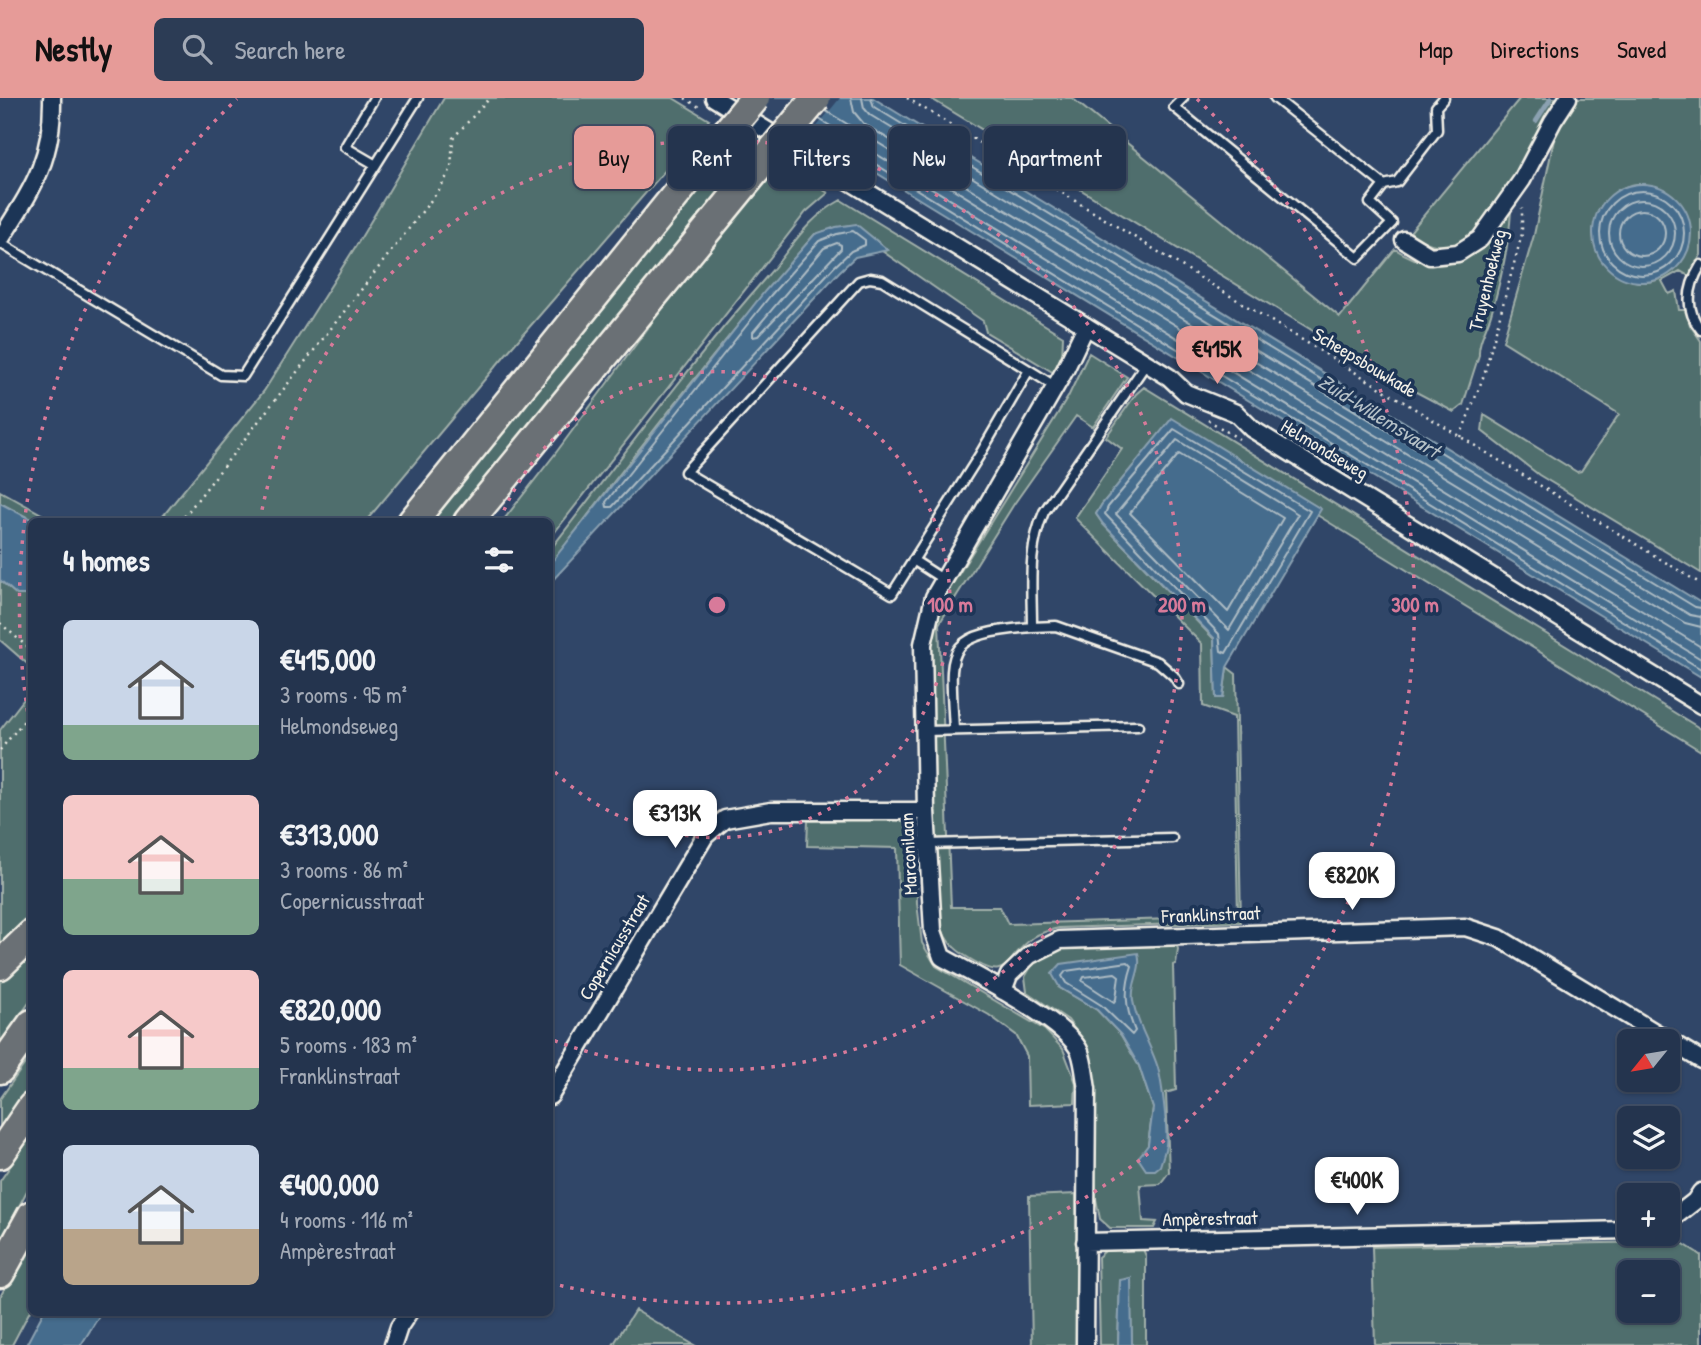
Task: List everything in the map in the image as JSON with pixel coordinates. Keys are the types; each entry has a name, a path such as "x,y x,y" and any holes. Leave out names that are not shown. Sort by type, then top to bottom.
{"highway":[{"path":"415,518 755,98"},
{"path":"471,518 816,98"},
{"path":"0,965 28,938"},
{"path":"0,1069 28,1030"},
{"path":"0,1154 28,1113"},
{"path":"0,1273 28,1222"}],"street":[{"path":"0,242 39,177 52,128 52,98"},
{"name":"Helmondseweg","path":"714,98 1169,377 1186,393 1236,413 1252,429 1701,705"},
{"path":"1404,240 1430,256 1458,253 1480,239 1522,180 1568,98"},
{"name":"Marconilaan","path":"1085,1345 1087,1089 1080,1050 1055,1023 942,957 933,931 926,811 923,644 934,597 1056,387 1086,326"},
{"name":"Copernicusstraat","path":"553,1091 705,836 724,819 771,811 926,811"},
{"name":"Franklinstraat","path":"1003,991 1009,975 1030,955 1060,940 1465,927 1499,938 1701,1060"},
{"path":"1680,1213 1695,1201 1701,1192"},
{"name":"Ampèrestraat","path":"1086,1242 1617,1230"},
{"path":"393,1345 407,1316"}],"lane":[{"path":"374,98 345,147 376,165"},
{"path":"0,242 221,375 243,376 418,98"},
{"path":"1183,98 1174,107 1357,258 1392,223 1370,203 1384,185 1397,182 1437,130 1436,107 1444,98"},
{"path":"1275,98 1384,185"},
{"path":"1386,228 1404,240"},
{"path":"1701,265 1690,288 1690,296 1694,321 1701,330"},
{"path":"1029,370 979,456 892,594 685,472 859,281 870,278 882,280 1029,370 1056,387"},
{"path":"1032,627 1032,549 1044,512 1146,364"},
{"path":"913,560 944,580"},
{"path":"954,730 951,676 954,653 972,638 993,630 1056,626 1158,662 1179,684"},
{"path":"925,731 1138,726"},
{"path":"928,844 1172,838"}],"path":[{"path":"183,518 439,190 451,169 453,138 490,98"},
{"name":"Scheepsbouwkade","path":"907,98 1701,584"},
{"name":"Truyenhoekweg","path":"1460,437 1484,374 1522,233 1522,180"},
{"path":"0,623 28,648"},
{"path":"0,750 28,716"}],"green space":[{"path":"444,98 673,98 709,120 704,126 668,126 668,167 654,183 654,126 574,126 574,189 649,189 369,518 161,518 264,391 359,241"},
{"path":"930,98 1072,98 1106,126 984,126 984,131"},
{"path":"1520,98 1561,98 1515,180 1485,221 1470,236 1449,246 1431,244 1410,232"},
{"path":"1576,98 1701,98 1701,255 1689,276 1680,271 1662,281 1669,294 1676,291 1679,310 1686,310 1690,325 1701,341 1701,573 1539,475 1482,431 1484,415 1577,472 1581,471 1619,414 1503,341 1534,235 1557,125","holes":["1637,184 1658,188 1673,199 1682,214 1686,232 1684,249 1677,265 1664,277 1646,282 1633,281 1619,273 1597,246 1593,236 1595,221 1607,201 1619,190"]},
{"path":"1126,142 1340,317 1395,249 1432,264 1447,264 1460,260 1486,240 1511,211 1498,288 1463,405 1454,412 1397,382 1080,189 1126,189"},
{"path":"769,173 769,189 822,189 828,193 806,212 553,534 553,518 505,518 696,263"},
{"path":"696,189 725,189 460,518 429,518"},
{"path":"841,200 1063,336 1062,360 1054,373 986,332 983,321 882,251 887,250 815,234 746,315 553,561 553,546 684,376 801,234"},
{"path":"1089,353 1127,377 1093,427 1076,416 1014,504 939,624 951,907 1000,907 1008,924 1238,917 1234,717 1203,706 1202,644 1075,518 1122,449 1106,437 1136,394 1144,387 1701,729 1701,751 1317,515 1320,509 1172,419 1096,514 1214,639 1216,698 1223,698 1227,667 1236,674 1241,922 1059,928 1034,937 999,969 991,969 964,955 952,946 945,936 938,911 930,651 936,611 1068,397"},
{"path":"0,491 49,518 28,518 0,503"},
{"path":"0,580 17,595 28,595 28,664 0,640"},
{"path":"28,694 28,924 0,954 0,730"},
{"path":"894,819 904,822 916,846 917,903 922,943 936,966 1045,1030 1063,1049 1076,1083 1075,1103 1028,1105 1027,1056 1016,1035 989,1015 900,965 897,848 807,846 808,821"},
{"path":"1176,944 1178,949 1176,964 1173,965 1176,1090 1166,1093 1169,1172 1160,1184 1140,1185 1143,1221 1157,1222 1154,1228 1110,1228 1100,1219 1096,1199 1089,1049 1068,1020 1027,992 1025,977 1035,960 1052,947","holes":["1133,983 1132,999 1166,1144 1148,1145 1153,1108 1139,1066 1121,1035 1097,1010 1060,988"]},
{"path":"28,949 28,1004 0,1044 0,975"},
{"path":"28,1059 28,1091 0,1132 0,1099"},
{"path":"28,1140 28,1189 0,1243 0,1181"},
{"path":"1076,1194 1078,1345 1032,1345 1029,1196"},
{"path":"1680,1242 1701,1255 1701,1345 1375,1345 1372,1247 1617,1243 1617,1246 1680,1246"},
{"path":"28,1245 28,1315 12,1345 0,1345 0,1297"},
{"path":"1110,1247 1142,1247 1146,1256 1146,1345 1132,1345 1130,1278 1120,1281 1118,1345 1100,1345 1098,1257"},
{"path":"635,1310 694,1345 613,1345"}],"water":[{"path":"754,98 873,98 919,126 889,126 889,181 875,172 875,126 800,126"},
{"name":"Zuid-Willemsvaart","path":"970,157 984,166 984,189 1022,189 1701,603 1701,677 903,189 970,189"},
{"path":"1642,184 1661,188 1677,198 1687,214 1691,233 1687,252 1677,268 1661,278 1642,282 1623,278 1607,268 1597,252 1593,233 1597,214 1607,198 1623,188"},
{"path":"856,224 888,250 855,257 839,272 553,580 553,560 765,291 815,234"},
{"path":"1172,418 1321,509 1227,667 1223,698 1216,698 1214,638 1096,514"},
{"path":"0,503 28,518 28,595 17,595 0,580"},
{"path":"1138,953 1139,966 1133,988 1133,1001 1158,1068 1165,1118 1166,1148 1160,1166 1155,1170 1146,1170 1138,1158 1148,1145 1153,1108 1139,1066 1121,1035 1097,1010 1060,988 1052,974 1061,964"},
{"path":"1131,1278 1132,1345 1118,1345 1120,1280"},
{"path":"41,1316 99,1316 81,1345 26,1345"}],"pier":[{"path":"751,98 840,98 817,126 794,126"}],"waterway":[{"path":"1536,121 1551,98"}]}
